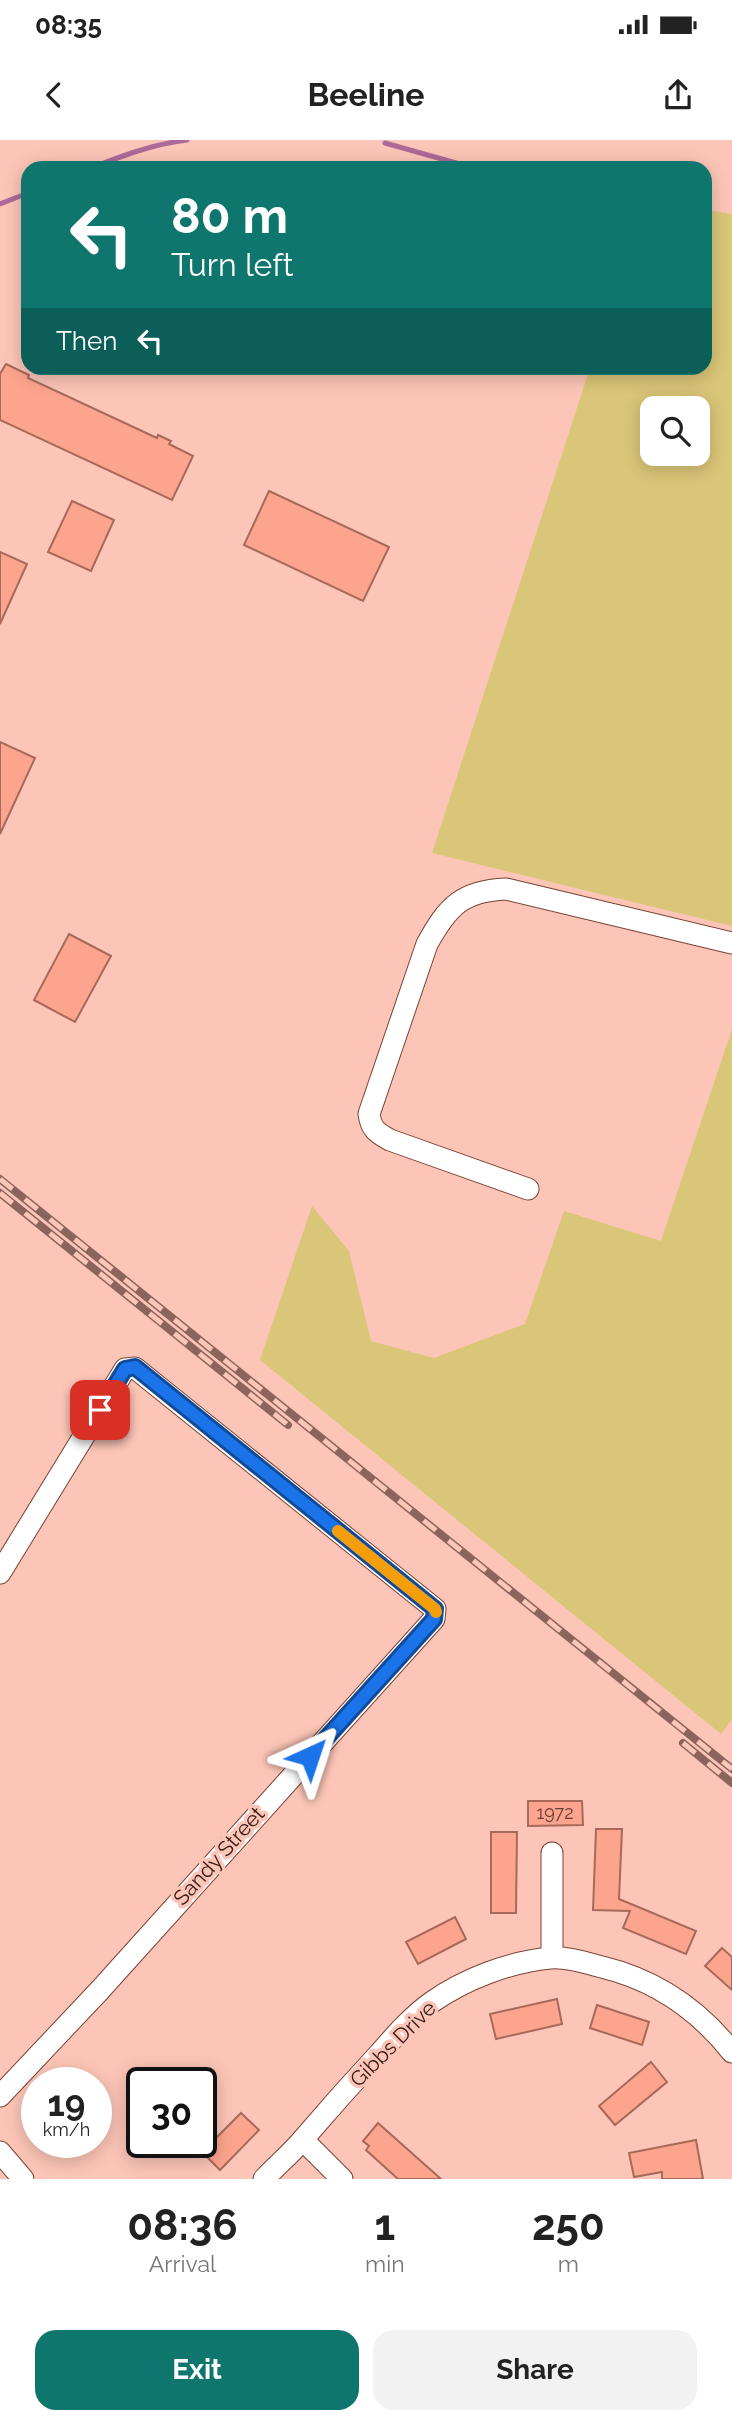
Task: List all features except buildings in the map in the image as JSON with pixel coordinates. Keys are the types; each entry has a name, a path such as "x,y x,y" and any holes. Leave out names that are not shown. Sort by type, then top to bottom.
{"street":[{"path":"528,1189 390,1140 378,1134 370,1125 369,1114 427,944 452,907 466,896 475,893 506,889 732,943"},
{"name":"Sandy Street","path":"0,1573 125,1369 135,1367 435,1609 436,1614 100,1990 0,2096"},
{"path":"552,1853 552,1957"},
{"name":"Gibbs Drive","path":"264,2179 303,2140 394,2037 430,2004 476,1978 552,1957 617,1970 661,1989 698,2014 732,2052"},
{"path":"303,2140 342,2179"},
{"path":"0,2152 23,2179"}],"shaded area":[{"path":"712,211 732,214 732,926 432,853 588,375 712,375"},
{"path":"732,1029 732,1719 721,1734 260,1360 312,1206 349,1251 371,1341 434,1358 525,1324 564,1211 661,1241"}],"waterway":[{"path":"110,161 150,147 187,140"},
{"path":"385,143 449,161"},
{"path":"0,204 21,196"}],"railway":[{"path":"0,1179 732,1769"},
{"path":"0,1193 288,1425"},
{"path":"683,1743 732,1783"}],"slow traffic":[{"path":"338,1531 436,1612"}],"route":[{"path":"100,1410 125,1369 135,1367 435,1609 434,1619 310,1756"}]}
